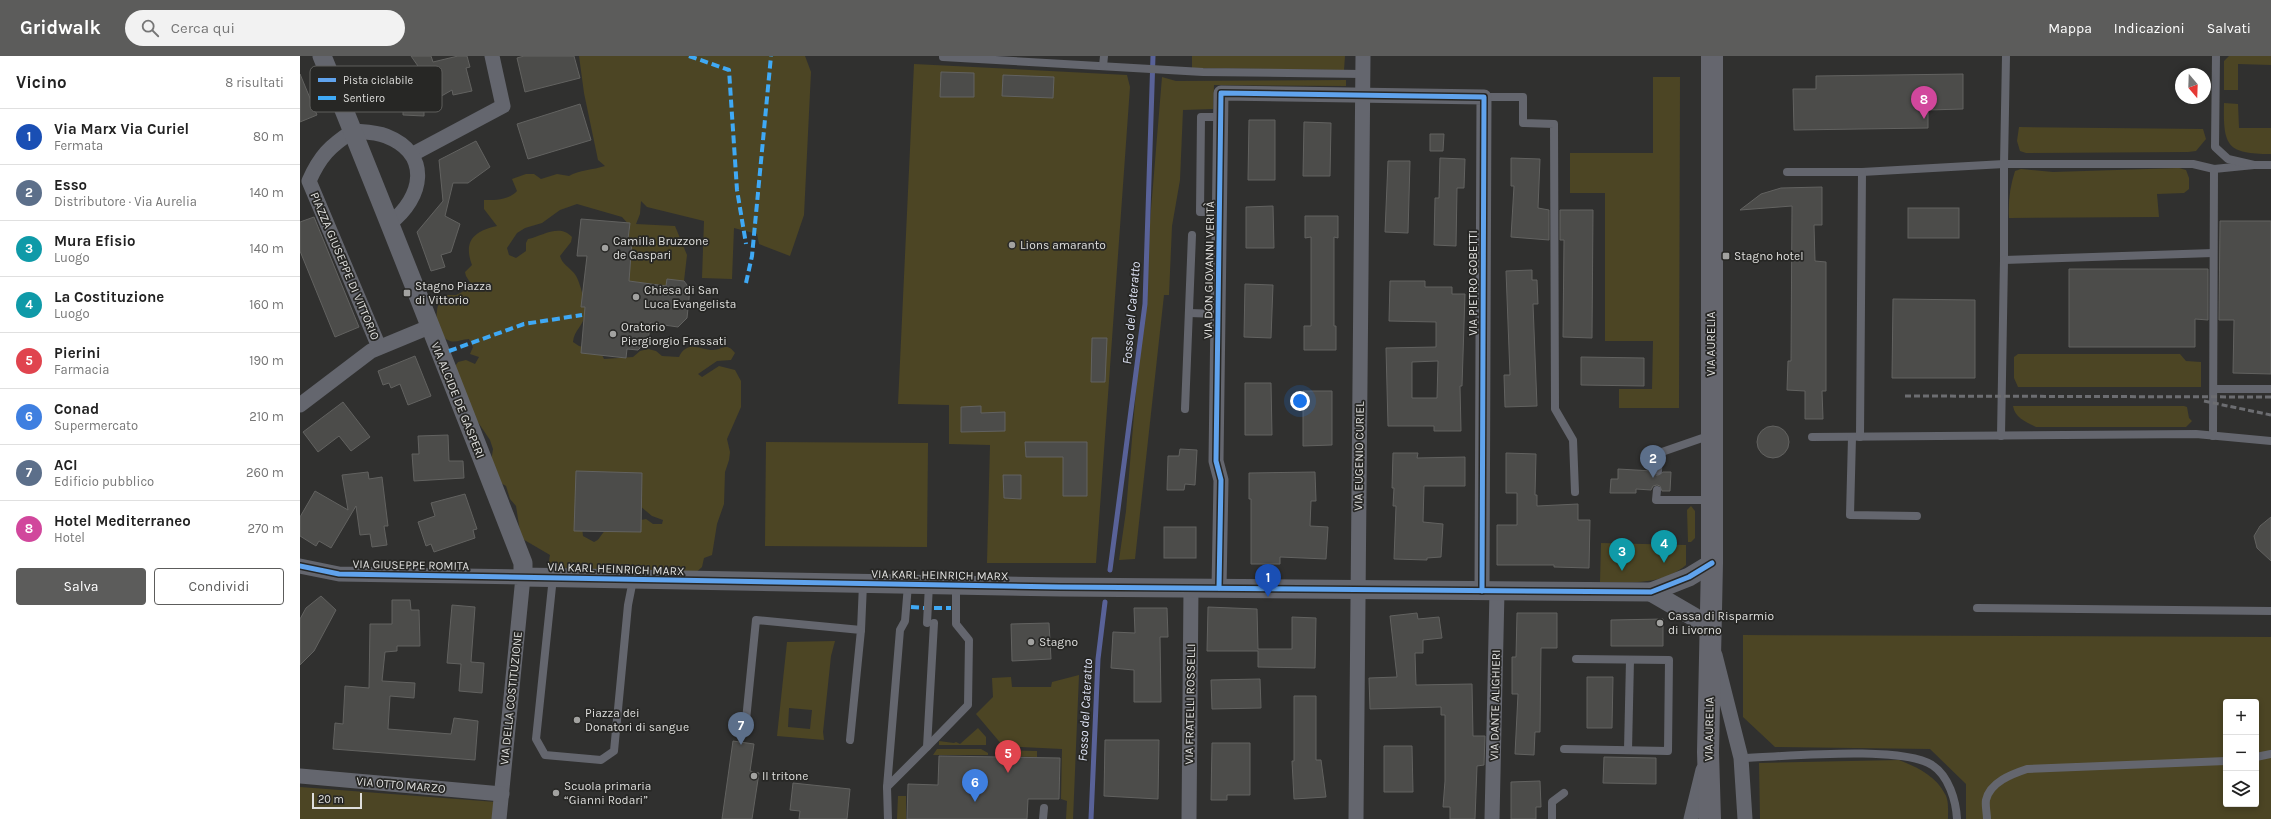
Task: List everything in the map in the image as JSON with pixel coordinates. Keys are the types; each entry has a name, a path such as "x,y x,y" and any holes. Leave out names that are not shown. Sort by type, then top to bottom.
{"main road":[{"name":"VIA AURELIA","path":"1710,819 1708,752 1712,563 1712,56"}],"street":[{"path":"322,56 326,66"},
{"path":"412,154 503,106 492,56"},
{"name":"VIA EUGENIO CURIEL","path":"1356,819 1363,56"},
{"name":"VIA DON GIOVANNI VERITÀ","path":"1220,588 1221,480 1216,461 1221,93 1363,94"},
{"path":"1363,94 1484,96"},
{"name":"VIA PIETRO GOBETTI","path":"1484,96 1490,591"},
{"path":"345,112 390,223 403,213 415,195 418,173 412,154 401,144 386,136 353,131"},
{"name":"PIAZZA GIUSEPPE DI VITTORIO","path":"353,131 333,144 317,163 305,183 378,347"},
{"name":"VIA ALCIDE DE GASPERI","path":"390,223 429,327 523,563 523,577"},
{"path":"300,405 378,347 429,327"},
{"path":"1651,592 1689,577 1712,563"},
{"name":"VIA GIUSEPPE ROMITA","path":"300,566 339,574 523,577"},
{"name":"VIA KARL HEINRICH MARX","path":"523,577 908,585 1651,592"},
{"name":"VIA DELLA COSTITUZIONE","path":"499,819 523,577"},
{"name":"VIA FRATELLI ROSSELLI","path":"1189,819 1191,588"},
{"name":"VIA DANTE ALIGHIERI","path":"1490,591 1492,819"},
{"path":"1651,592 1694,617 1711,635 1741,758 1745,819"},
{"path":"1691,819 1708,752"},
{"name":"VIA OTTO MARZO","path":"300,776 502,794"}],"lane":[{"path":"1104,56 1104,66"},
{"path":"2001,436 2006,56"},
{"path":"2216,56 2215,147 2228,159 2254,165"},
{"path":"943,57 1164,70 1363,74"},
{"path":"1484,96 1523,97 1523,123 1554,124 1555,409 1573,440 1575,492"},
{"path":"1220,212 1200,212 1201,118 1221,117"},
{"path":"1787,172 1862,172 2004,164 2193,164 2214,169 2271,165"},
{"path":"2213,436 2214,169"},
{"path":"1862,172 1856,437 1850,515 1917,516"},
{"path":"1185,409 1192,235"},
{"path":"2004,260 2213,253"},
{"path":"1189,313 1218,314"},
{"path":"2214,389 2271,389"},
{"path":"1658,471 1659,453 1712,435"},
{"path":"1812,437 2213,436 2271,441"},
{"path":"1657,490 1656,500 1712,500"},
{"path":"553,578 536,739 545,755 601,760 614,751 628,605 634,580"},
{"path":"850,740 861,630 863,584"},
{"path":"888,819 887,786 900,630 905,621 908,585"},
{"path":"927,746 930,623 929,585"},
{"path":"887,786 968,705 969,640 956,624 956,585"},
{"path":"1977,608 2271,610"},
{"path":"746,720 756,620 861,630"},
{"path":"1564,749 1668,751 1669,660 1576,659"},
{"path":"1628,750 1630,660"},
{"path":"1741,758 1888,754 1918,759 1933,766 1947,782 1956,806 1957,819"},
{"path":"2259,756 2271,754"},
{"path":"1987,819 1986,800 1993,788 2007,776 2027,769 2223,762"},
{"path":"1552,819 1552,802 1564,793"},
{"path":"1043,819 1044,808"}],"shaded area":[{"path":"579,56 805,56 811,72 804,215 790,256 759,244 757,234 734,228 732,279 702,278 704,221 647,207 641,201 640,214 636,224 675,226 687,255 684,281 666,286 629,281 632,241 628,239 630,226 622,217 577,204 560,210 542,223 525,228 517,233 507,248 509,255 516,258 526,251 526,243 528,239 556,231 562,231 572,237 571,242 560,256 564,263 576,276 585,305 584,318 575,334 573,342 579,346 600,351 604,359 633,357 640,351 648,349 656,351 662,356 679,357 686,348 690,347 713,350 727,347 735,353 731,360 717,361 698,374 702,377 719,366 735,370 741,381 741,407 727,439 730,452 725,472 724,504 717,524 712,555 704,558 702,567 692,576 547,572 550,555 521,538 516,506 510,499 506,486 494,479 491,462 493,449 490,440 463,400 453,369 458,362 466,360 475,364 479,357 470,354 473,347 469,339 455,342 450,341 444,338 438,327 438,306 443,295 456,295 470,288 471,284 465,272 472,265 469,249 472,238 482,231 497,226 484,209 484,200 501,199 514,194 517,191 512,179 526,174 534,174 541,179 557,174 569,176 577,172 605,166 598,160 584,93","holes":["640,506 652,516 663,520 662,524 653,524 646,519 624,524 608,529 598,540 594,542 583,536 582,527"]},
{"path":"1192,56 1345,56 1344,70 1192,68"},
{"path":"2229,56 2271,56 2271,65 2238,64 2238,90 2224,90 2224,61"},
{"name":"Lions amaranto","path":"914,64 1127,75 1130,87 1096,563 987,563 990,445 949,444 949,405 898,404"},
{"path":"1162,77 1176,81 1346,80 1346,86 1214,85 1213,109 1183,110 1180,180 1172,226 1169,295 1164,295 1135,559 1119,560 1126,511"},
{"path":"1653,77 1680,77 1679,408 1619,408 1619,389 1652,389 1653,341 1605,341 1605,193 1570,193 1570,153 1653,153"},
{"path":"2224,103 2238,104 2239,128 2271,128 2271,154 2245,152 2231,145 2227,138 2225,129"},
{"path":"2019,127 2203,129 2206,139 2196,151 2188,152 2026,153 2020,151 2017,141"},
{"path":"2179,168 2186,170 2189,178 2189,189 2184,193 2157,194 2159,217 2009,218 2009,200 2012,183 2015,171 2021,169 2053,172"},
{"path":"2018,354 2180,354 2186,361 2201,362 2201,387 2018,387 2014,378 2014,357"},
{"path":"2013,406 2184,406 2187,407 2189,418 2192,421 2186,427 2036,427 2019,417"},
{"path":"766,442 928,443 927,547 765,546"},
{"path":"1691,506 1695,511 1695,538 1691,542 1688,542 1687,510"},
{"path":"1601,543 1686,545 1686,565 1666,577 1656,580 1634,582 1600,582"},
{"path":"1743,635 2271,637 2271,819 1966,819 1966,784 1930,749 1775,747 1743,717"},
{"path":"835,641 831,656 823,732 824,740 777,736 787,642","holes":["789,708 812,710 810,729 788,727"]},
{"path":"1079,675 1073,819 1066,819 1067,801 1061,799 1062,749 1003,746 976,714 993,697 992,678 1011,677 1012,687 1051,687 1052,682"},
{"path":"978,728 986,737 986,745 939,745 939,741 956,742 960,744"},
{"path":"937,749 981,749 988,753 988,755 933,755"},
{"path":"1001,750 1037,751 1037,757 1000,756"},
{"path":"1899,760 1919,769 1937,782 1947,799 1948,819 1760,819 1759,763"},
{"path":"300,787 496,802 494,819 300,819"},
{"path":"898,796 906,796 906,819 897,819"}],"building":[{"path":"411,56 431,56 433,62 458,56 467,56 470,67 466,68 472,91 453,95 452,90 442,96 442,66 418,66"},
{"path":"524,56 574,56 580,78 525,92 517,58"},
{"path":"941,72 974,73 974,97 940,97"},
{"path":"300,74 310,98 310,112 316,112 317,115 300,122"},
{"path":"1963,74 1963,109 1928,110 1928,128 1794,130 1793,89 1816,89 1816,76"},
{"path":"1003,75 1054,77 1053,98 1002,96"},
{"path":"580,104 591,140 528,159 517,124"},
{"path":"403,112 424,112 424,116 403,115"},
{"path":"1249,120 1275,120 1275,180 1248,180"},
{"path":"1304,122 1331,123 1330,176 1303,176"},
{"path":"1430,134 1444,134 1443,151 1430,151"},
{"path":"476,141 490,167 468,183 453,183 445,216 460,224 451,252 441,255 445,267 431,271 417,232 443,201 439,160"},
{"path":"1440,158 1465,159 1464,188 1457,188 1456,246 1434,245 1435,198 1439,198"},
{"path":"1511,158 1540,159 1538,208 1549,210 1549,240 1511,237 1514,186 1511,186"},
{"path":"1388,161 1410,161 1408,233 1385,232"},
{"path":"1822,187 1822,225 1814,225 1815,261 1826,262 1826,391 1822,391 1823,419 1805,419 1805,391 1787,390 1788,361 1791,361 1792,206 1740,210 1761,194 1781,188"},
{"path":"1273,206 1274,248 1246,248 1246,207"},
{"path":"1908,208 1959,208 1959,238 1908,238"},
{"path":"1560,210 1593,210 1592,338 1563,337 1564,240 1560,240"},
{"path":"1305,216 1338,216 1338,238 1334,237 1334,326 1336,326 1336,350 1304,350 1304,326 1311,326 1311,237 1305,238"},
{"path":"314,217 359,327 335,337 300,251 300,222"},
{"path":"581,219 630,223 628,239 632,241 629,281 666,286 667,279 684,281 690,289 687,318 678,327 650,323 648,345 643,345 638,350 627,349 626,358 581,353 585,307 581,307 587,256 577,256"},
{"path":"2220,221 2271,221 2271,374 2233,373 2234,320 2219,320"},
{"path":"2069,269 2208,269 2208,320 2195,319 2195,347 2069,347"},
{"path":"1532,270 1532,280 1537,280 1538,304 1533,304 1537,406 1505,407 1504,375 1510,375 1506,271"},
{"path":"1390,281 1425,281 1425,287 1452,287 1452,294 1465,294 1462,386 1460,386 1461,431 1434,431 1434,426 1388,426 1386,348 1436,347 1436,322 1389,321","holes":["1438,361 1437,398 1412,398 1412,362"]},
{"path":"1245,284 1273,285 1271,338 1244,337"},
{"path":"1893,299 1975,300 1975,378 1892,378"},
{"path":"1092,338 1107,338 1105,382 1091,382"},
{"path":"415,356 431,396 408,405 400,384 391,388 389,383 383,385 378,371"},
{"path":"1581,357 1644,358 1644,386 1581,385"},
{"path":"1245,383 1271,383 1272,435 1245,435"},
{"path":"1303,391 1332,391 1332,445 1303,446"},
{"path":"343,402 370,437 351,451 339,436 318,452 303,432"},
{"path":"981,406 981,413 1005,412 1005,431 961,432 961,407"},
{"path":"1770,426 1776,426 1785,430 1789,442 1785,454 1776,458 1770,458 1761,454 1757,445 1757,439 1761,430"},
{"path":"448,435 449,461 463,461 464,478 414,481 412,454 419,454 418,436"},
{"path":"1025,442 1087,442 1087,496 1063,496 1063,457 1026,457"},
{"path":"1180,449 1197,450 1195,485 1185,484 1184,490 1167,490 1168,456 1179,456"},
{"path":"1393,453 1418,453 1417,458 1465,457 1465,486 1424,486 1423,522 1443,524 1441,557 1427,558 1427,560 1394,559 1396,506 1393,506"},
{"path":"1506,453 1536,454 1535,495 1537,495 1537,506 1578,504 1578,520 1590,520 1589,568 1554,567 1554,565 1497,565 1497,525 1517,525 1517,493 1506,493"},
{"path":"1618,469 1653,471 1657,476 1663,472 1671,472 1670,491 1662,491 1660,486 1657,485 1653,486 1651,490 1636,489 1636,493 1610,493 1611,479 1618,479"},
{"path":"576,471 642,473 641,532 574,531"},
{"path":"368,472 369,479 382,477 388,526 384,526 387,545 372,547 370,534 360,535 356,506 331,548 319,541 316,546 300,536 300,517 315,491 348,510 342,475"},
{"path":"1315,472 1316,501 1311,501 1310,526 1328,527 1326,559 1280,557 1280,564 1251,564 1251,499 1249,499 1249,473"},
{"path":"1003,475 1021,475 1021,499 1004,498"},
{"path":"465,494 477,529 473,530 475,538 434,552 431,544 426,546 418,522 435,516 431,503"},
{"path":"2271,517 2271,561 2257,548 2254,536 2260,526"},
{"path":"1164,527 1196,527 1196,558 1164,558"},
{"path":"321,596 336,610 314,651 300,665 300,619 306,608"},
{"path":"392,600 410,600 411,610 419,610 420,646 397,646 397,651 385,652 382,681 415,683 414,698 390,696 388,729 451,734 454,718 478,721 475,760 333,749 335,723 343,724 345,686 369,688 370,624 392,624"},
{"path":"452,605 475,607 471,662 484,663 482,693 459,691 461,664 447,663"},
{"path":"1208,607 1257,609 1258,649 1292,649 1292,617 1316,618 1315,668 1258,667 1258,651 1207,651"},
{"path":"1134,608 1167,608 1168,637 1160,637 1161,702 1134,702 1134,670 1111,668 1113,632 1135,633"},
{"path":"1417,613 1418,619 1439,617 1442,638 1423,640 1423,653 1415,653 1416,685 1472,684 1473,736 1485,736 1484,765 1477,766 1475,819 1450,819 1450,807 1443,807 1445,781 1445,715 1441,715 1441,707 1370,709 1369,678 1397,677 1390,616"},
{"path":"1517,613 1557,613 1557,648 1541,648 1540,732 1535,732 1534,755 1515,754 1518,694 1512,694 1512,657 1516,657"},
{"path":"1663,619 1663,646 1611,646 1611,620"},
{"name":"Stagno","path":"1049,623 1051,659 1012,661 1011,624"},
{"path":"1587,677 1613,677 1612,728 1587,728"},
{"path":"1260,679 1261,708 1212,709 1211,680"},
{"path":"1294,696 1316,696 1316,760 1321,760 1326,797 1294,799 1292,761 1294,761"},
{"path":"1105,740 1159,740 1158,799 1104,796"},
{"path":"733,741 754,744 750,771 759,773 752,819 722,819"},
{"path":"1212,743 1250,743 1250,795 1227,795 1227,800 1211,800"},
{"path":"1384,746 1412,746 1413,792 1384,792"},
{"path":"939,756 1060,758 1059,799 1028,799 1027,819 907,819 908,784 938,785"},
{"path":"1604,757 1656,758 1656,784 1603,783"},
{"path":"1540,781 1541,807 1536,807 1536,819 1511,819 1511,782"},
{"path":"793,783 850,789 847,819 799,819 800,811 790,810"}],"waterway":[{"name":"Fosso del Cateratto","path":"1110,570 1145,304 1153,56"},
{"name":"Fosso del Cateratto","path":"1091,819 1098,659 1105,602"}],"railway":[{"path":"1905,396 2271,397"},
{"path":"2204,401 2271,415"}],"marked path":[{"path":"689,56 729,70 737,190 746,244"},
{"path":"746,283 752,256 771,56"},
{"path":"449,351 524,324 582,315"},
{"path":"911,607 924,608"},
{"path":"934,608 951,608"}],"cycle path":[{"path":"1219,588 1221,480 1216,461 1221,93 1484,97 1482,591"},
{"path":"300,566 339,574 1060,587 1651,592 1689,577 1712,563"}],"place":[{"name":"Hotel Mediterraneo","path":"1924,119"},
{"name":"Lions amaranto","path":"1012,245"},
{"name":"Camilla Bruzzone de Gaspari","path":"605,248"},
{"name":"Stagno hotel","path":"1726,256"},
{"name":"Stagno Piazza di Vittorio","path":"407,293"},
{"name":"Chiesa di San Luca Evangelista","path":"636,297"},
{"name":"Oratorio Piergiorgio Frassati","path":"613,334"},
{"name":"Esso","path":"1653,478"},
{"name":"La Costituzione","path":"1664,563"},
{"name":"Mura Efisio","path":"1622,571"},
{"name":"Via Marx Via Curiel","path":"1268,597"},
{"name":"Cassa di Risparmio di Livorno","path":"1660,623"},
{"name":"Stagno","path":"1031,642"},
{"name":"Piazza dei Donatori di sangue","path":"577,720"},
{"name":"ACI","path":"741,745"},
{"name":"Pierini","path":"1008,773"},
{"name":"Il tritone","path":"754,776"},
{"name":"Scuola primaria “Gianni Rodari”","path":"556,793"},
{"name":"Conad","path":"975,802"}]}
